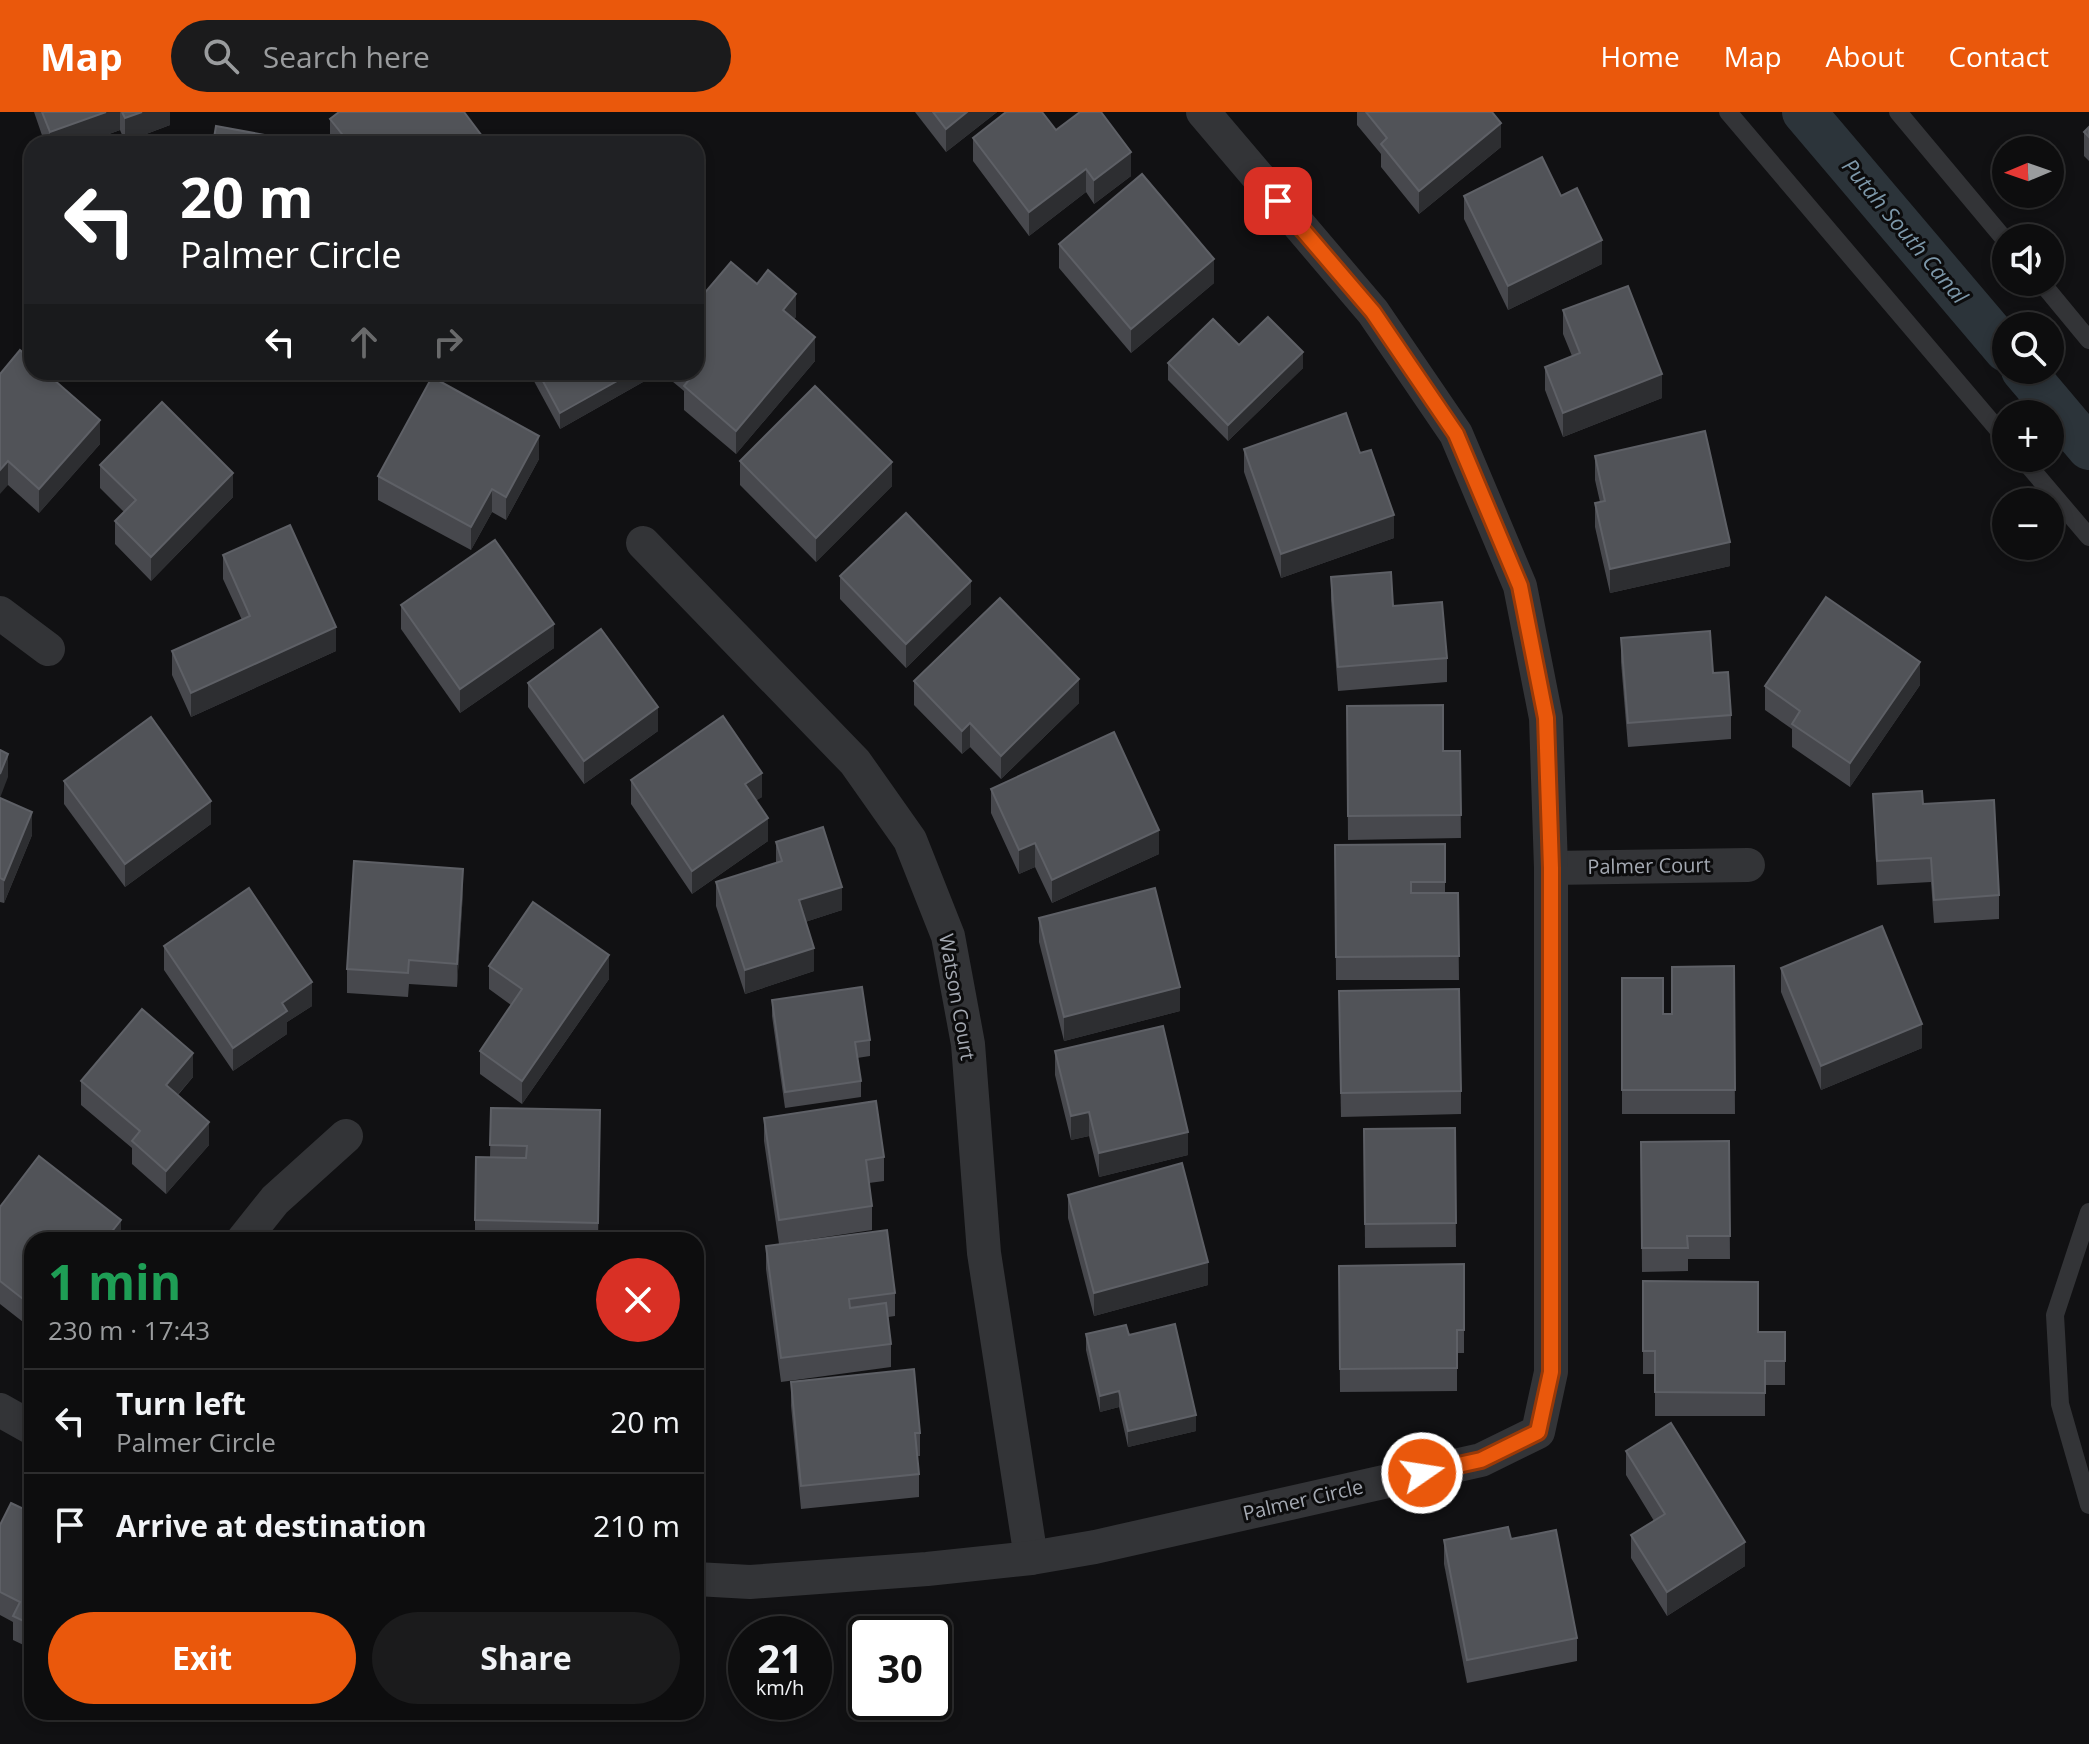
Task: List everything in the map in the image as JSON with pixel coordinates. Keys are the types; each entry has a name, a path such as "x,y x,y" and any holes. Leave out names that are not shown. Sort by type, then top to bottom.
{"street":[{"name":"Palmer Circle","path":"704,1579 750,1582 927,1569 1031,1558 1095,1547 1481,1460 1538,1432 1551,1372 1551,868 1546,718 1520,586 1456,434 1373,312 1203,112"},
{"name":"Watson Court","path":"643,543 855,762 910,840 948,936 968,1044 984,1253 1031,1558"},
{"path":"0,613 48,649"},
{"name":"Palmer Court","path":"1551,868 1748,865"},
{"path":"249,1232 275,1200 346,1136"},
{"path":"0,1410 24,1424"}],"lane":[{"path":"1728,112 1992,423"},
{"path":"1898,112 1992,224"},
{"path":"2053,296 2089,340"},
{"path":"2034,472 2089,537"},
{"path":"2089,1212 2055,1315 2060,1404 2089,1505"}],"building":[{"path":"42,112 106,112 50,132"},
{"path":"122,112 142,112 125,118"},
{"path":"339,112 464,112 482,136 344,136 330,119"},
{"path":"933,112 967,112 946,129"},
{"path":"1006,112 1042,112 1056,130 1080,112 1101,112 1131,152 1094,180 1086,169 1029,212 973,138"},
{"path":"1366,112 1492,112 1501,123 1419,191 1381,144 1387,138"},
{"path":"216,126 270,136 214,136"},
{"path":"1542,157 1561,196 1577,188 1602,240 1508,286 1464,196"},
{"path":"1142,174 1214,259 1131,329 1059,244"},
{"path":"731,262 757,284 768,270 796,294 783,310 815,337 736,431 684,386 689,380 704,380 704,294"},
{"path":"1628,286 1662,374 1563,413 1545,367 1580,353 1563,310"},
{"path":"1268,317 1303,352 1228,425 1168,363 1213,319 1239,345"},
{"path":"20,350 24,353 24,380 54,380 100,420 39,489 8,461 0,470 0,374"},
{"path":"430,380 437,380 539,436 506,497 492,489 471,527 378,476"},
{"path":"542,380 619,380 560,413"},
{"path":"815,386 892,462 816,538 740,461"},
{"path":"162,402 233,473 151,557 115,521 136,500 100,465"},
{"path":"1346,413 1360,453 1371,450 1394,515 1281,554 1244,449"},
{"path":"1705,431 1730,542 1610,569 1595,503 1605,501 1595,456"},
{"path":"906,513 971,581 906,644 840,576"},
{"path":"290,525 336,627 191,693 172,651 250,616 223,555"},
{"path":"495,540 554,624 460,689 401,605"},
{"path":"1391,572 1393,606 1442,602 1447,658 1338,667 1331,577"},
{"path":"1826,597 1920,662 1850,763 1792,724 1800,711 1765,686"},
{"path":"1000,598 1079,679 1001,756 970,723 962,731 914,681"},
{"path":"601,629 658,707 584,761 528,683"},
{"path":"1710,631 1713,673 1728,672 1731,715 1628,723 1621,638"},
{"path":"1443,705 1443,751 1460,751 1461,815 1348,816 1347,706"},
{"path":"723,716 762,773 745,784 768,818 692,871 631,780"},
{"path":"151,717 211,801 125,864 64,781"},
{"path":"1114,732 1159,830 1052,880 1035,843 1019,850 991,789"},
{"path":"0,750 8,754 0,774"},
{"path":"1922,791 1923,804 1994,800 1999,895 1934,900 1931,858 1877,861 1873,794"},
{"path":"0,798 32,812 4,880 0,878"},
{"path":"823,827 842,887 799,900 814,948 745,970 716,882 782,861 776,842"},
{"path":"1445,844 1445,882 1411,882 1411,893 1458,893 1459,956 1336,957 1335,845"},
{"path":"354,861 463,869 457,964 409,960 408,973 347,969"},
{"path":"249,888 312,982 282,1003 287,1011 233,1048 164,946"},
{"path":"1155,888 1180,987 1064,1017 1039,918"},
{"path":"533,902 609,955 522,1081 480,1051 522,989 489,966"},
{"path":"1882,926 1922,1024 1821,1066 1781,968"},
{"path":"1734,966 1735,1090 1622,1090 1622,978 1663,978 1663,1014 1672,1014 1672,967"},
{"path":"862,987 870,1040 855,1042 861,1081 785,1092 772,1000"},
{"path":"1459,989 1461,1091 1341,1093 1339,991"},
{"path":"142,1009 193,1053 166,1085 209,1122 166,1171 132,1141 140,1131 81,1081"},
{"path":"1163,1026 1188,1132 1099,1153 1089,1112 1071,1116 1055,1051"},
{"path":"876,1101 884,1157 866,1160 872,1206 779,1220 764,1118"},
{"path":"491,1108 600,1110 598,1223 475,1220 476,1157 526,1158 527,1146 490,1145"},
{"path":"1455,1128 1456,1223 1365,1224 1364,1129"},
{"path":"1729,1141 1730,1236 1687,1236 1688,1248 1642,1248 1641,1142"},
{"path":"39,1156 121,1220 111,1232 24,1232 24,1300 0,1281 0,1207"},
{"path":"1182,1163 1208,1262 1094,1293 1068,1195"},
{"path":"887,1230 895,1293 849,1299 850,1308 886,1303 891,1344 781,1358 766,1246"},
{"path":"1464,1264 1464,1330 1457,1330 1457,1368 1340,1369 1339,1266"},
{"path":"1643,1281 1758,1282 1758,1332 1785,1332 1785,1361 1765,1361 1765,1393 1655,1392 1655,1351 1643,1351"},
{"path":"1175,1324 1196,1415 1128,1431 1119,1391 1100,1396 1086,1334 1126,1325 1129,1335"},
{"path":"914,1369 920,1433 915,1433 919,1474 801,1486 791,1382"},
{"path":"1671,1423 1745,1542 1667,1592 1631,1535 1665,1514 1626,1451"},
{"path":"11,1503 24,1509 24,1621 13,1616 20,1602 0,1592 0,1525"},
{"path":"1508,1527 1511,1539 1556,1530 1577,1638 1467,1660 1444,1540"}],"waterway":[{"name":"Putah South Canal","path":"1804,112 1992,334"},
{"name":"Putah South Canal","path":"2035,384 2089,448"}],"route":[{"path":"1278,201 1373,312 1456,434 1520,586 1546,718 1551,868 1551,1372 1538,1432 1481,1460 1422,1473"}]}
